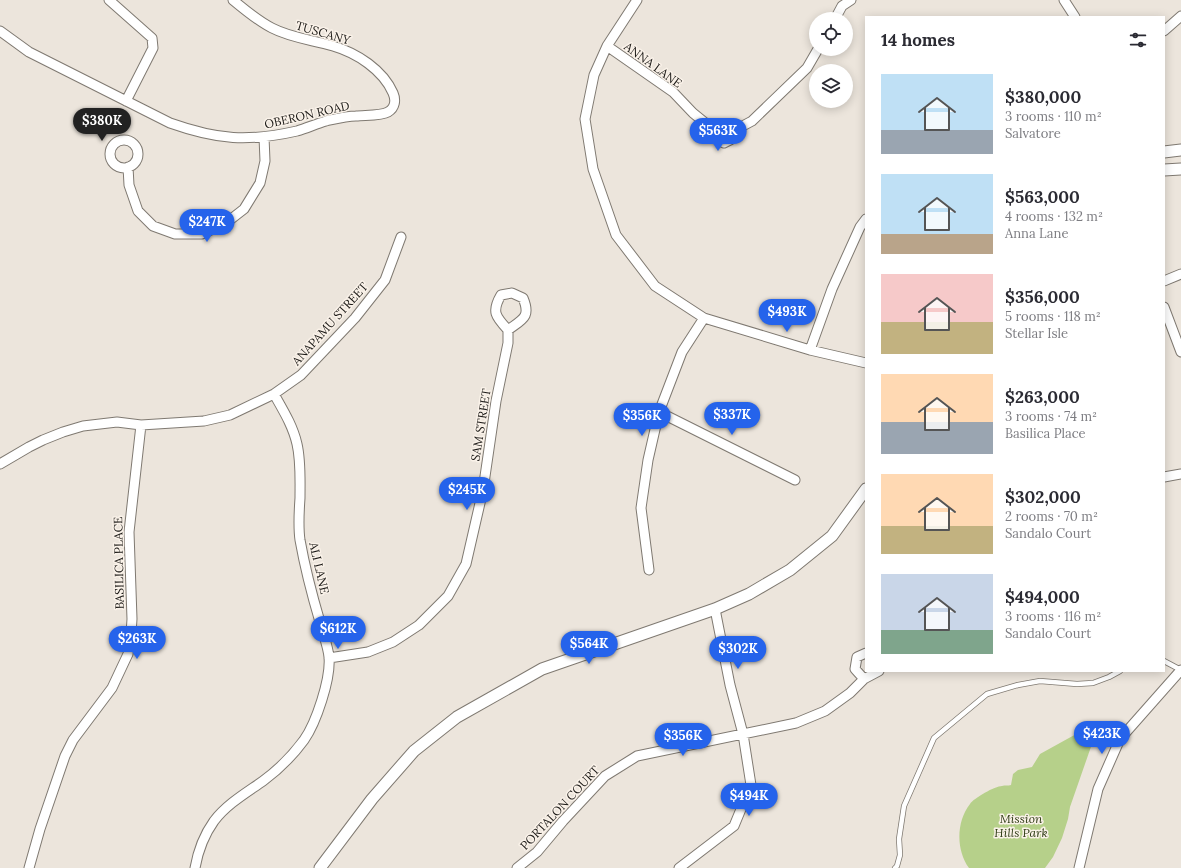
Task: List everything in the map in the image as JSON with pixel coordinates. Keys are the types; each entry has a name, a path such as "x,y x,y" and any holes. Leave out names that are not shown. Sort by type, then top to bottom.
{"street":[{"path":"109,0 152,38 153,48 126,101"},
{"name":"TUSCANY","path":"233,0 257,19 287,35 333,46 350,52 364,61 384,79 396,98"},
{"path":"638,0 607,46 594,75 585,119 593,169 616,235 655,286 704,318 810,350 865,363"},
{"path":"839,12 842,6 851,0"},
{"path":"1064,0 1074,16"},
{"path":"1165,30 1181,16"},
{"name":"OBERON ROAD","path":"0,31 29,52 170,123 192,131 215,136 240,139 264,137 298,130 328,121 388,112 393,107 396,98"},
{"name":"ANNA LANE","path":"607,46 673,92 693,113 709,126 720,141 724,143 730,140 737,129 752,121 807,68 814,56"},
{"path":"128,167 129,186 138,212 153,226 175,234 202,234 226,223 244,209 260,183 265,161 264,137"},
{"path":"1165,152 1181,150"},
{"path":"1165,170 1181,169"},
{"path":"810,350 832,289 860,227 865,220"},
{"name":"ANAPAMU STREET","path":"0,464 29,447 76,428 100,423 117,422 141,425 204,421 230,415 274,394 301,375 355,318 385,280 401,238"},
{"path":"1165,281 1181,274"},
{"path":"1165,310 1181,352"},
{"path":"649,570 641,508 648,460 659,412 682,352 704,318"},
{"name":"SAM STREET","path":"329,658 368,652 393,642 419,625 448,596 466,564 483,490 496,401 508,343 508,330"},
{"name":"ALI LANE","path":"195,868 205,838 214,820 227,807 265,780 293,754 305,739 315,721 322,702 328,672 329,658 300,538 300,476 297,442 286,415 274,394"},
{"path":"659,412 795,480"},
{"name":"BASILICA PLACE","path":"29,868 40,829 65,756 73,740 112,688 128,654 132,619 129,532 141,425"},
{"path":"1165,477 1181,474"},
{"path":"320,868 372,799 414,751 457,717 542,669 716,609 749,594 790,570 832,536 865,490"},
{"path":"679,868 734,826 751,785 743,734 730,685 716,609"},
{"path":"864,679 855,669 857,657 865,653"},
{"path":"1079,868 1098,789 1120,739 1181,670"},
{"name":"PORTALON COURT","path":"517,868 537,852 604,776 637,756 796,723 825,711 850,693 864,679 878,672"}],"lane":[{"path":"1165,662 1181,670"},
{"path":"896,868 900,855 899,839 904,806 934,738 987,694 1018,685 1040,681 1077,684 1093,683 1118,672"}],"green space":[{"name":"Mission Hills Park","path":"1078,733 1093,741 1070,807 1062,838 1053,857 1045,868 969,868 962,853 959,836 962,819 970,804 990,790 1011,785 1013,774 1018,770 1032,767 1040,754"}]}
